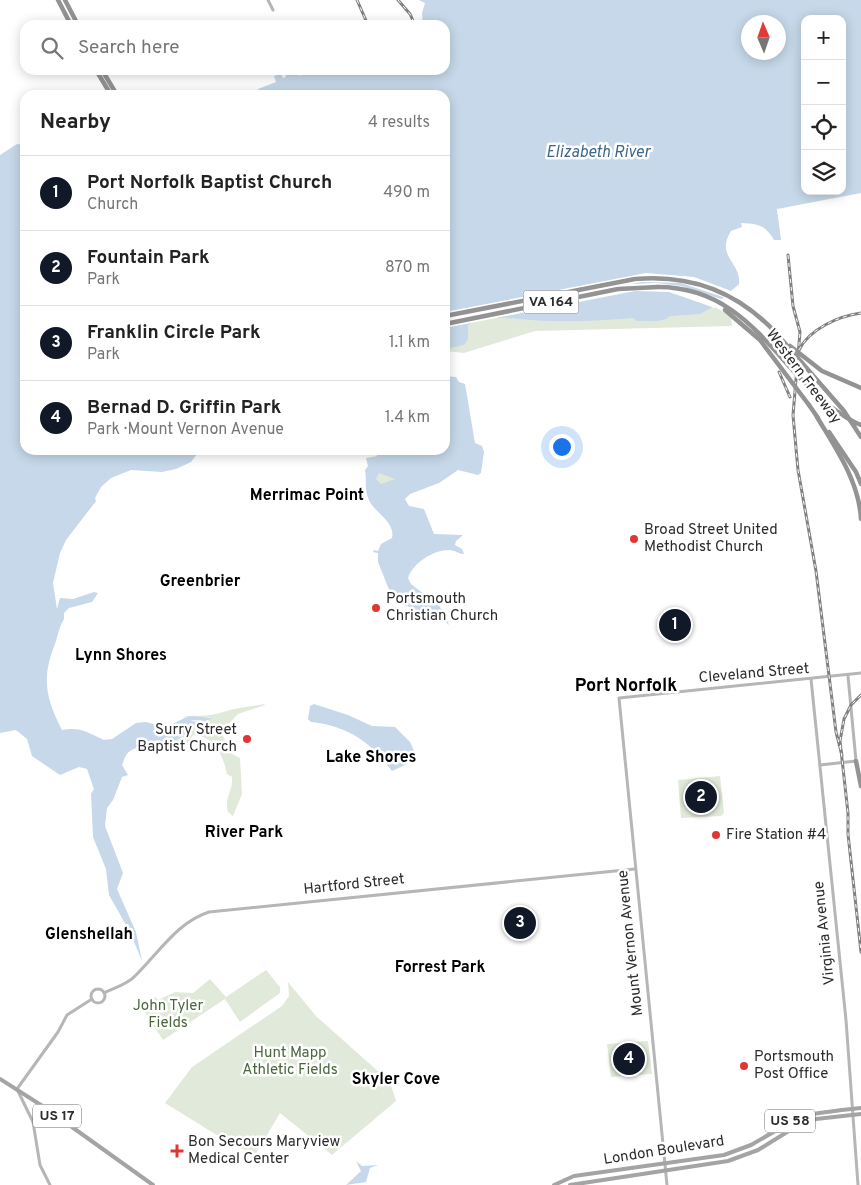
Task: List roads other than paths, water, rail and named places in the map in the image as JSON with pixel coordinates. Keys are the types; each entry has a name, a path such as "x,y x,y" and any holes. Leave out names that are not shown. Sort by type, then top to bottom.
{"highway":[{"path":"58,0 69,20"},
{"path":"67,0 76,20"},
{"path":"99,75 110,90"},
{"path":"104,75 110,90"},
{"name":"Western Freeway","path":"450,315 634,279 663,277 691,281 729,295 749,307 776,333 844,411 861,437"},
{"path":"658,287 675,288 701,295 742,317 760,333 823,401 859,424"},
{"name":"Western Freeway","path":"450,323 624,288 658,287 703,299 737,318 765,346 838,444 861,484"},
{"path":"776,333 795,351 822,371 861,388"},
{"path":"817,417 854,484 860,504 861,519"},
{"path":"856,761 861,786"}],"main road":[{"name":"US 17","path":"0,1079 153,1185"},
{"name":"London Boulevard","path":"554,1185 574,1176 731,1153 751,1145 796,1119 812,1114 861,1108"},
{"name":"London Boulevard","path":"570,1185 717,1163 738,1158 758,1150 800,1124 816,1119 861,1114"}],"street":[{"path":"268,0 273,10"},
{"name":"Cleveland Street","path":"619,698 848,676 861,673"},
{"path":"820,765 856,761 848,676"},
{"name":"Virginia Avenue","path":"811,679 846,1020 858,1185"},
{"name":"Mount Vernon Avenue","path":"619,698 666,1185"},
{"name":"Hartford Street","path":"92,999 101,1002 104,993 134,978 162,946 196,918 209,912 635,869"},
{"name":"Hartford Street","path":"92,999 91,995 95,990 100,989 104,993"},
{"name":"Hartford Street","path":"17,1089 58,1032 67,1015 92,999"},
{"path":"17,1089 33,1122 40,1165 50,1185"}],"water":[{"name":"Elizabeth River","path":"419,0 861,0 861,193 777,209 781,240 774,240 768,231 761,226 741,223 742,227 731,231 726,247 727,253 739,276 739,284 711,308 700,314 670,316 657,321 637,321 633,318 572,321 508,318 485,319 468,325 468,339 464,345 450,348 450,90 258,89 276,82 274,76 278,75 282,75 283,78 286,77 285,75 450,75 450,20 423,20 422,13 425,3"},
{"path":"17,144 20,145 20,455 196,455 191,462 176,469 162,472 131,470 111,478 101,487 95,498 96,501 66,540 60,553 53,583 57,609 60,598 73,599 94,592 98,593 92,602 69,608 64,613 64,619 51,656 47,688 52,708 62,730 79,730 104,740 112,739 136,723 146,722 161,726 170,725 189,716 213,718 207,721 190,720 205,727 193,728 176,741 140,747 129,752 122,765 128,775 122,777 113,800 107,808 105,826 123,873 117,889 136,932 142,961 130,932 109,895 106,869 93,837 91,794 94,789 87,769 79,767 60,775 32,756 27,739 16,730 0,733 0,155"},
{"path":"450,376 456,377 459,382 465,384 475,443 482,446 484,452 481,473 478,475 458,470 439,483 410,494 405,499 409,506 424,509 434,534 463,535 456,541 455,545 462,549 464,554 449,550 430,555 414,567 408,578 411,584 439,606 445,614 449,625 442,619 426,622 415,609 399,603 392,597 378,562 378,553 373,552 374,550 378,551 381,544 392,538 391,527 371,504 367,492 365,470 368,466 366,458 378,456 376,455 450,455","holes":["379,473 395,479 381,484 376,479"]},
{"path":"314,704 348,715 372,726 395,727 410,742 416,755 407,764 392,771 375,751 357,737 336,727 311,722 308,719 310,706"},
{"path":"356,1161 362,1166 378,1165 370,1168 366,1182 346,1185 361,1171"}],"railway":[{"path":"357,0 366,20"},
{"path":"398,0 413,20"},
{"path":"788,255 793,306 800,332 793,415 798,470 816,571 836,732 842,755"},
{"path":"799,350 817,330 834,320 861,313"},
{"path":"779,372 790,397"},
{"path":"861,695 851,705 844,719 840,741 861,952"}],"place":[{"name":"Broad Street United Methodist Church","path":"634,539"},
{"name":"Portsmouth Christian Church","path":"376,608"},
{"name":"Port Norfolk Baptist Church","path":"675,625"},
{"name":"Surry Street Baptist Church","path":"247,739"},
{"name":"Fountain Park","path":"701,797"},
{"name":"Fire Station #4","path":"716,835"},
{"name":"Franklin Circle Park","path":"520,923"},
{"name":"Bernad D. Griffin Park","path":"629,1059"},
{"name":"Portsmouth Post Office","path":"744,1066"},
{"name":"Bon Secours Maryview Medical Center","path":"177,1151"}],"district":[{"name":"Merrimac Point","path":"307,496"},
{"name":"Greenbrier","path":"200,582"},
{"name":"Lynn Shores","path":"121,656"},
{"name":"Port Norfolk","path":"626,686"},
{"name":"Lake Shores","path":"371,758"},
{"name":"River Park","path":"244,833"},
{"name":"Glenshellah","path":"89,935"},
{"name":"Forrest Park","path":"440,968"},
{"name":"Skyler Cove","path":"396,1080"}],"park label":[{"name":"John Tyler Fields","path":"168,1014"},
{"name":"Hunt Mapp Athletic Fields","path":"290,1062"}]}
